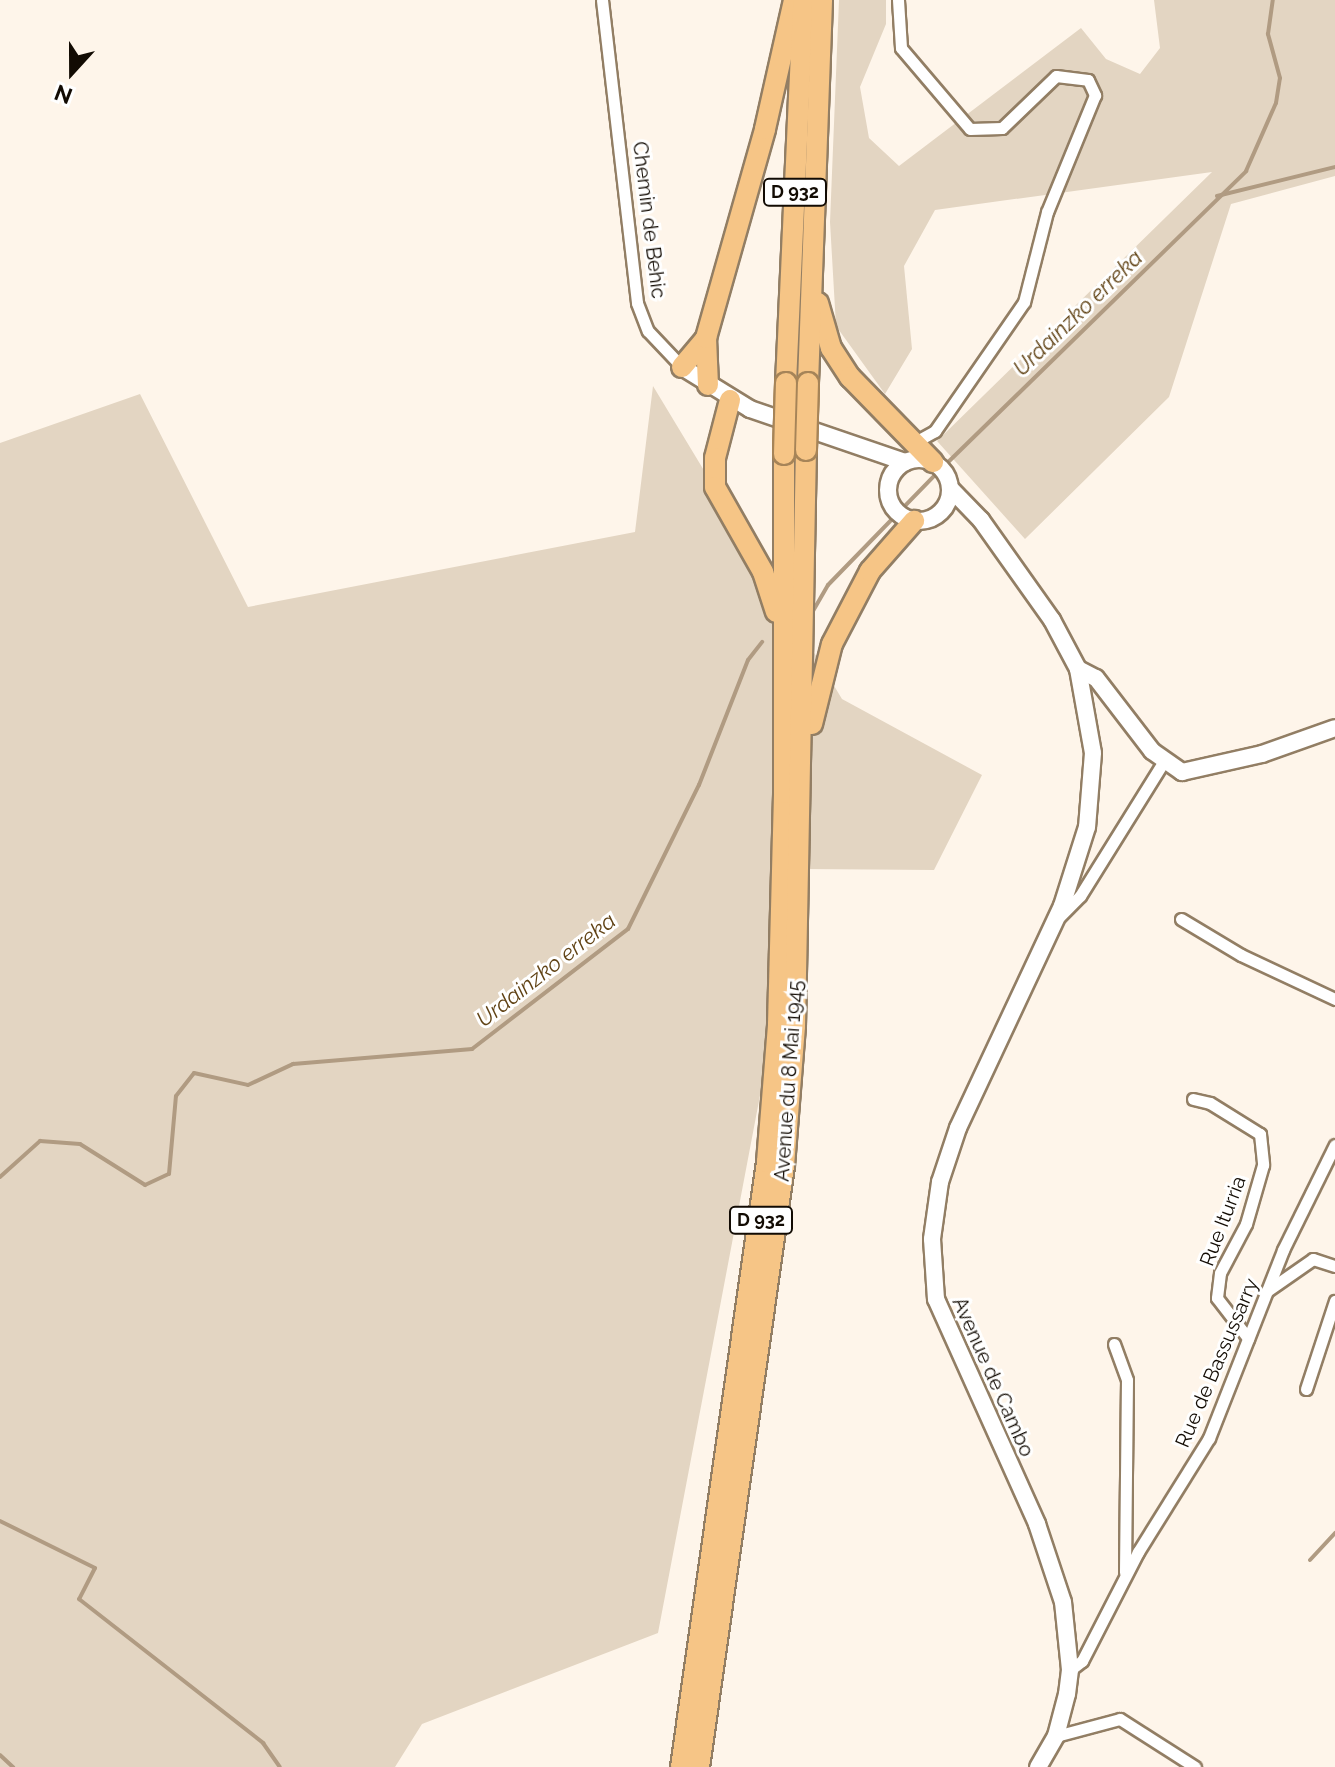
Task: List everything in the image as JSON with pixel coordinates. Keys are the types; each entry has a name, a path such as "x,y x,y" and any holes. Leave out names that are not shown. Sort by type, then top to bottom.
{"highway":[{"path":"708,385 706,338 765,129 794,0"},
{"name":"D 932","path":"781,628 786,383 803,0"},
{"name":"D 932","path":"811,274 822,0"},
{"path":"811,274 831,348 850,377 909,453 942,472"},
{"name":"Avenue du 8 Mai 1945","path":"699,1767 783,1178 795,1026 811,274"},
{"path":"682,367 706,338"},
{"path":"730,400 715,458 715,487 763,572 781,628"},
{"path":"802,787 816,700 832,644 903,515"},
{"name":"Avenue du 8 Mai 1945","path":"681,1767 767,1162 778,1024 781,628"}],"street":[{"name":"Chemin de Behic","path":"602,0 637,303 648,331 682,367 730,400 871,450 909,453"},
{"path":"891,476 909,453 935,431 1024,302 1047,212 1095,95 1088,80 1056,76 1002,128 987,132 963,123 901,48 898,0"},
{"path":"871,450 891,476 903,515 930,520 943,510"},
{"path":"942,472 943,510"},
{"name":"Avenue de Cambo","path":"942,472 981,520 1052,620 1078,669 1093,753 1089,812 1058,918 958,1128 940,1182 932,1239 936,1299 1055,1569 1070,1670 1056,1736 1038,1767"},
{"path":"943,510 981,520"},
{"path":"1078,669 1096,678 1164,761 1182,772 1211,769 1335,728"},
{"name":"Avenue de Cambo","path":"1058,918 1080,896 1164,761"},
{"path":"1181,919 1241,955 1335,999"},
{"name":"Rue Iturria","path":"1193,1099 1210,1103 1260,1134 1263,1165 1246,1224 1220,1273 1217,1298 1248,1338"},
{"name":"Rue de Bassussarry","path":"1070,1670 1089,1649 1125,1575 1209,1438 1267,1292 1335,1145"},
{"path":"1267,1292 1313,1259 1335,1266"},
{"path":"1306,1389 1335,1301"},
{"path":"1114,1344 1127,1380 1125,1575"},
{"path":"1056,1736 1120,1719 1195,1767"}],"shaded area":[{"path":"839,0 886,0 886,24 860,87 869,138 899,166 1081,28 1106,59 1140,74 1160,48 1154,0 1335,0 1335,176 1231,204 1169,397 1025,539 937,441 1212,172 935,210 904,266 912,349 885,394 836,326 830,222"},
{"path":"653,386 842,699 982,775 934,870 803,869 658,1633 422,1724 395,1767 0,1767 0,443 140,394 248,607 635,532"}],"waterway":[{"name":"Urdainzko erreka","path":"813,611 828,585 940,470 1246,171 1276,103 1280,78 1268,34 1273,0"},
{"path":"1217,196 1335,167"},
{"name":"Urdainzko erreka","path":"0,1177 40,1141 80,1144 145,1185 169,1174 176,1096 194,1073 248,1085 293,1064 472,1049 628,929 699,785 748,660 762,642"},
{"path":"0,1521 95,1568 79,1599 263,1743 280,1767"},
{"path":"1310,1560 1335,1533"},
{"path":"0,1755 13,1767"}]}
